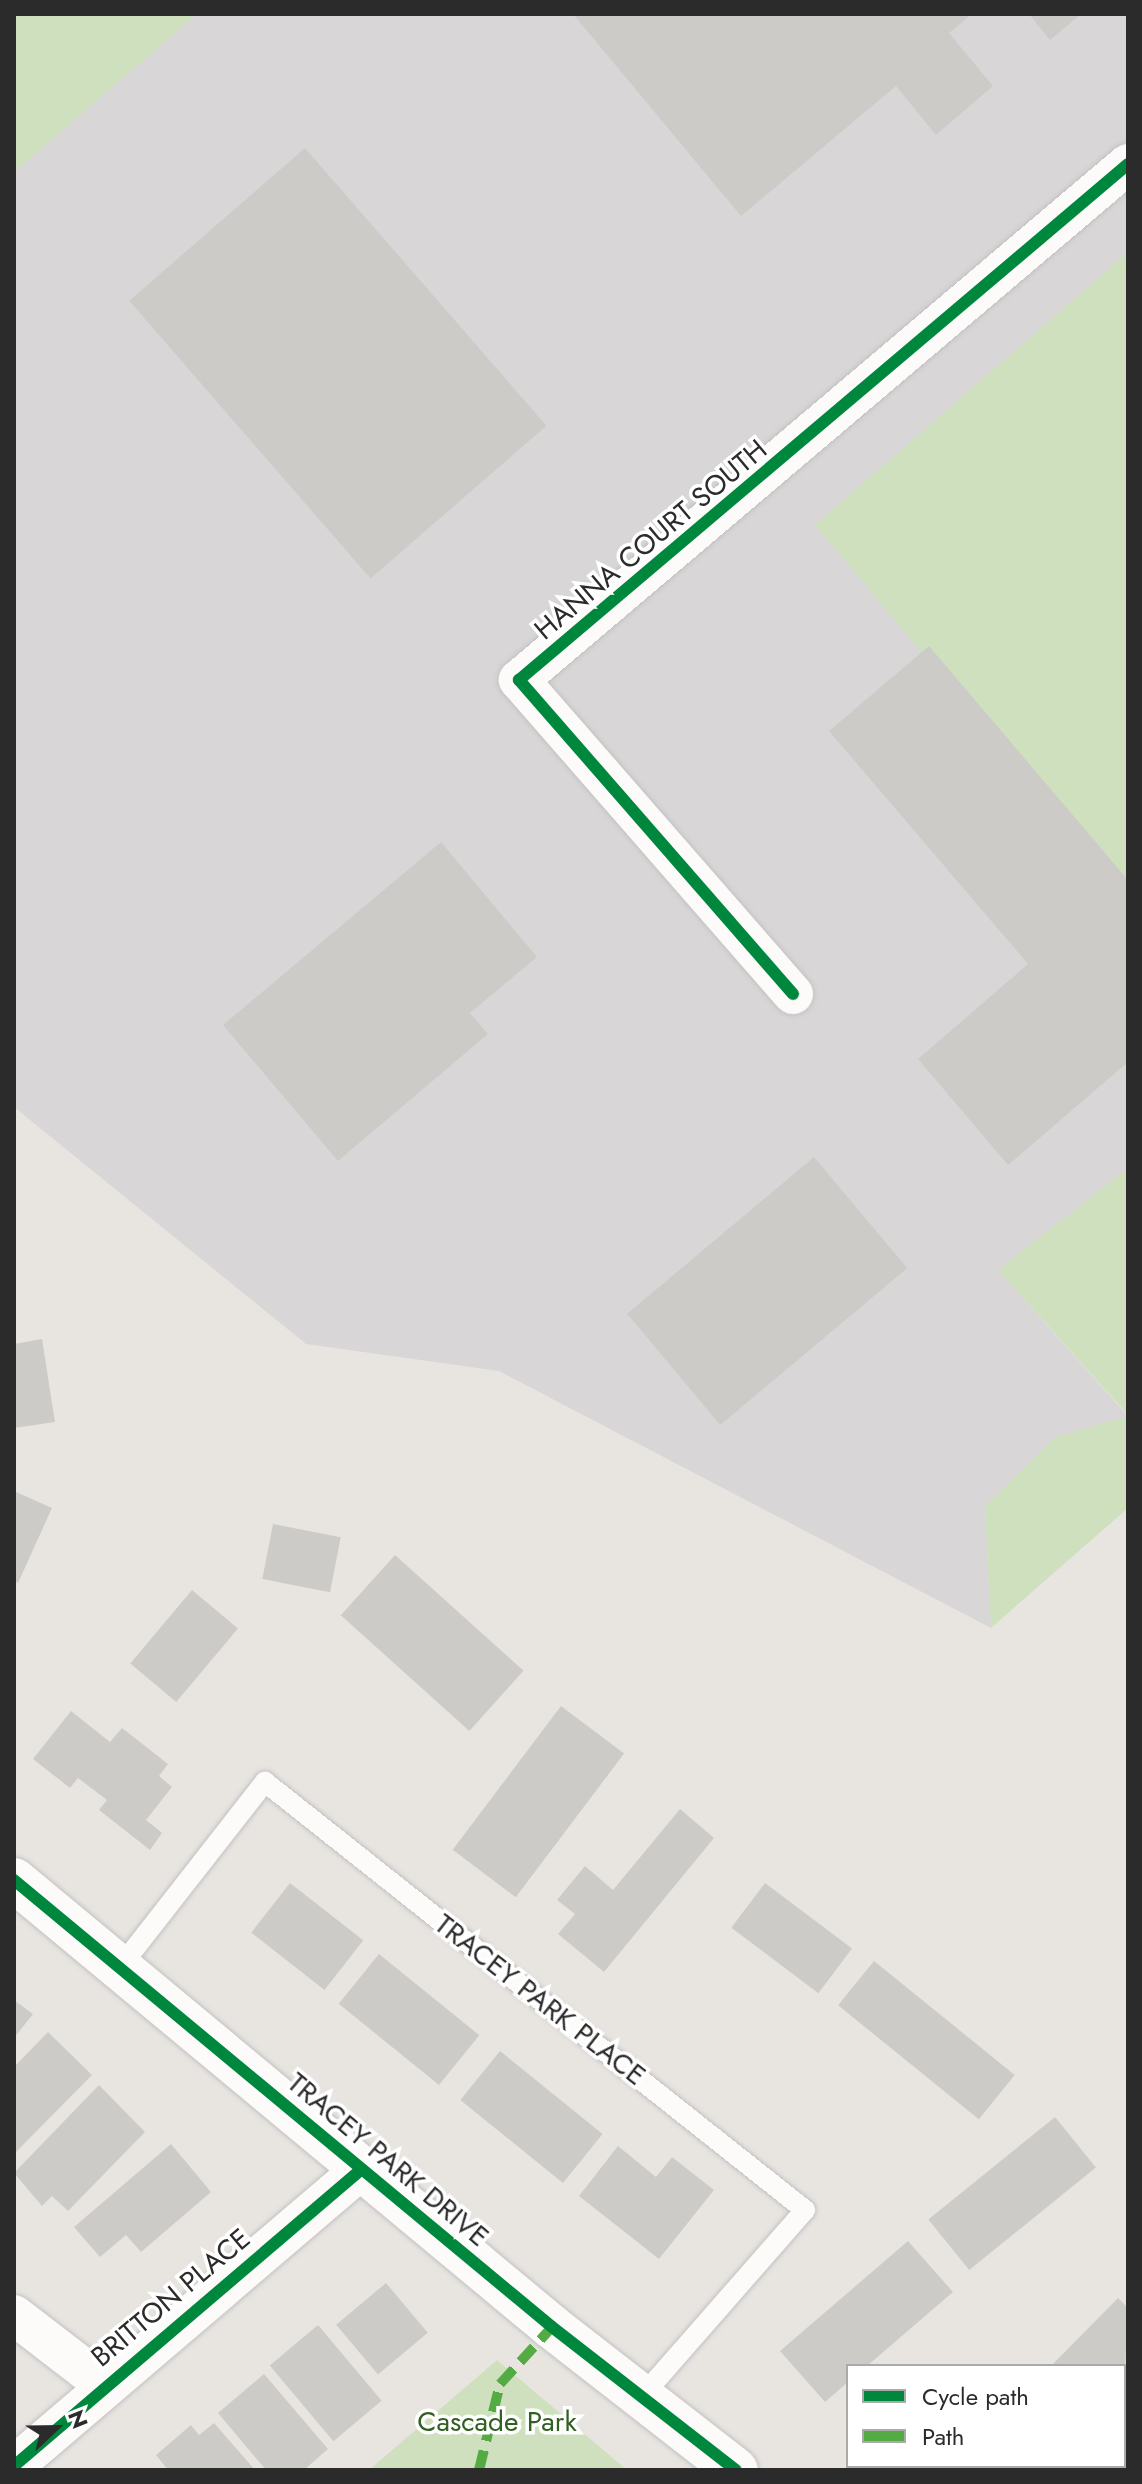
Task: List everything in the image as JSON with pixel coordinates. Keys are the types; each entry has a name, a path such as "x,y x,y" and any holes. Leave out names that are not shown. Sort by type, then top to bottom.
{"street":[{"name":"HANNA COURT SOUTH","path":"793,994 519,680 1128,164"},
{"name":"TRACEY PARK DRIVE","path":"14,1880 121,1966 361,2170 736,2470"},
{"name":"BRITTON PLACE","path":"14,2466 105,2385 361,2170"},
{"name":"BRITTON PLACE","path":"14,2315 105,2385"}],"lane":[{"name":"TRACEY PARK PLACE","path":"121,1966 265,1782 805,2210 642,2396"}],"shaded area":[{"path":"197,14 1128,14 1128,252 816,525 1128,899 1128,1168 998,1270 1128,1416 1055,1437 985,1506 991,1628 499,1371 306,1344 14,1107 14,172"}],"green space":[{"path":"14,14 197,14 14,172"},
{"path":"1128,252 1128,899 815,525"},
{"path":"1128,1168 1128,1415 998,1270"},
{"path":"1128,1416 1128,1508 991,1628 985,1506 1055,1437"},
{"name":"Cascade Park","path":"497,2360 627,2470 369,2470"}],"building":[{"path":"573,14 972,14 949,33 993,86 936,135 896,86 741,216"},
{"path":"1029,14 1081,14 1050,40"},
{"path":"305,148 546,426 371,579 129,301"},
{"path":"929,646 1128,880 1128,1062 1008,1165 918,1059 1028,964 829,731"},
{"path":"441,842 537,957 470,1013 488,1034 338,1161 223,1025"},
{"path":"814,1157 907,1268 720,1425 627,1314"},
{"path":"42,1339 55,1422 14,1428 14,1344"},
{"path":"14,1491 52,1508 18,1583 14,1581"},
{"path":"273,1524 341,1537 330,1592 262,1579"},
{"path":"395,1555 524,1671 469,1731 341,1615"},
{"path":"192,1590 238,1629 176,1702 130,1664"},
{"path":"561,1706 624,1754 516,1897 453,1850"},
{"path":"71,1711 110,1742 122,1728 168,1764 159,1776 172,1787 146,1820 162,1833 150,1850 99,1810 107,1800 78,1778 70,1788 33,1759"},
{"path":"680,1809 714,1838 604,1972 558,1934 575,1914 557,1900 585,1866 613,1890"},
{"path":"290,1883 363,1940 324,1990 251,1933"},
{"path":"765,1883 852,1949 818,1993 731,1928"},
{"path":"379,1954 479,2035 439,2085 339,2004"},
{"path":"874,1961 1015,2075 979,2119 838,2005"},
{"path":"14,2000 33,2014 14,2038"},
{"path":"48,2032 92,2075 14,2154 14,2067"},
{"path":"500,2051 603,2134 563,2183 460,2100"},
{"path":"99,2085 145,2132 68,2211 52,2196 42,2206 14,2173"},
{"path":"1055,2117 1096,2168 969,2270 928,2220"},
{"path":"171,2144 211,2192 141,2252 126,2235 100,2257 74,2227"},
{"path":"618,2146 656,2177 672,2157 714,2190 659,2259 579,2196"},
{"path":"908,2241 953,2292 869,2364 846,2364 846,2384 825,2402 780,2351"},
{"path":"386,2283 428,2333 378,2375 336,2325"},
{"path":"1118,2298 1128,2308 1125,2364 1053,2364"},
{"path":"318,2325 382,2401 333,2441 270,2365"},
{"path":"264,2374 328,2449 304,2470 266,2470 218,2413"},
{"path":"214,2423 255,2470 168,2470 156,2455 191,2425 199,2435"},
{"path":"951,2468 1002,2468 949,2470"}],"marked path":[{"path":"479,2470 500,2384 552,2327"}],"cycle path":[{"path":"793,994 519,680 1128,164"},
{"path":"14,1880 552,2327 736,2470"},
{"path":"14,2466 361,2170"}]}
